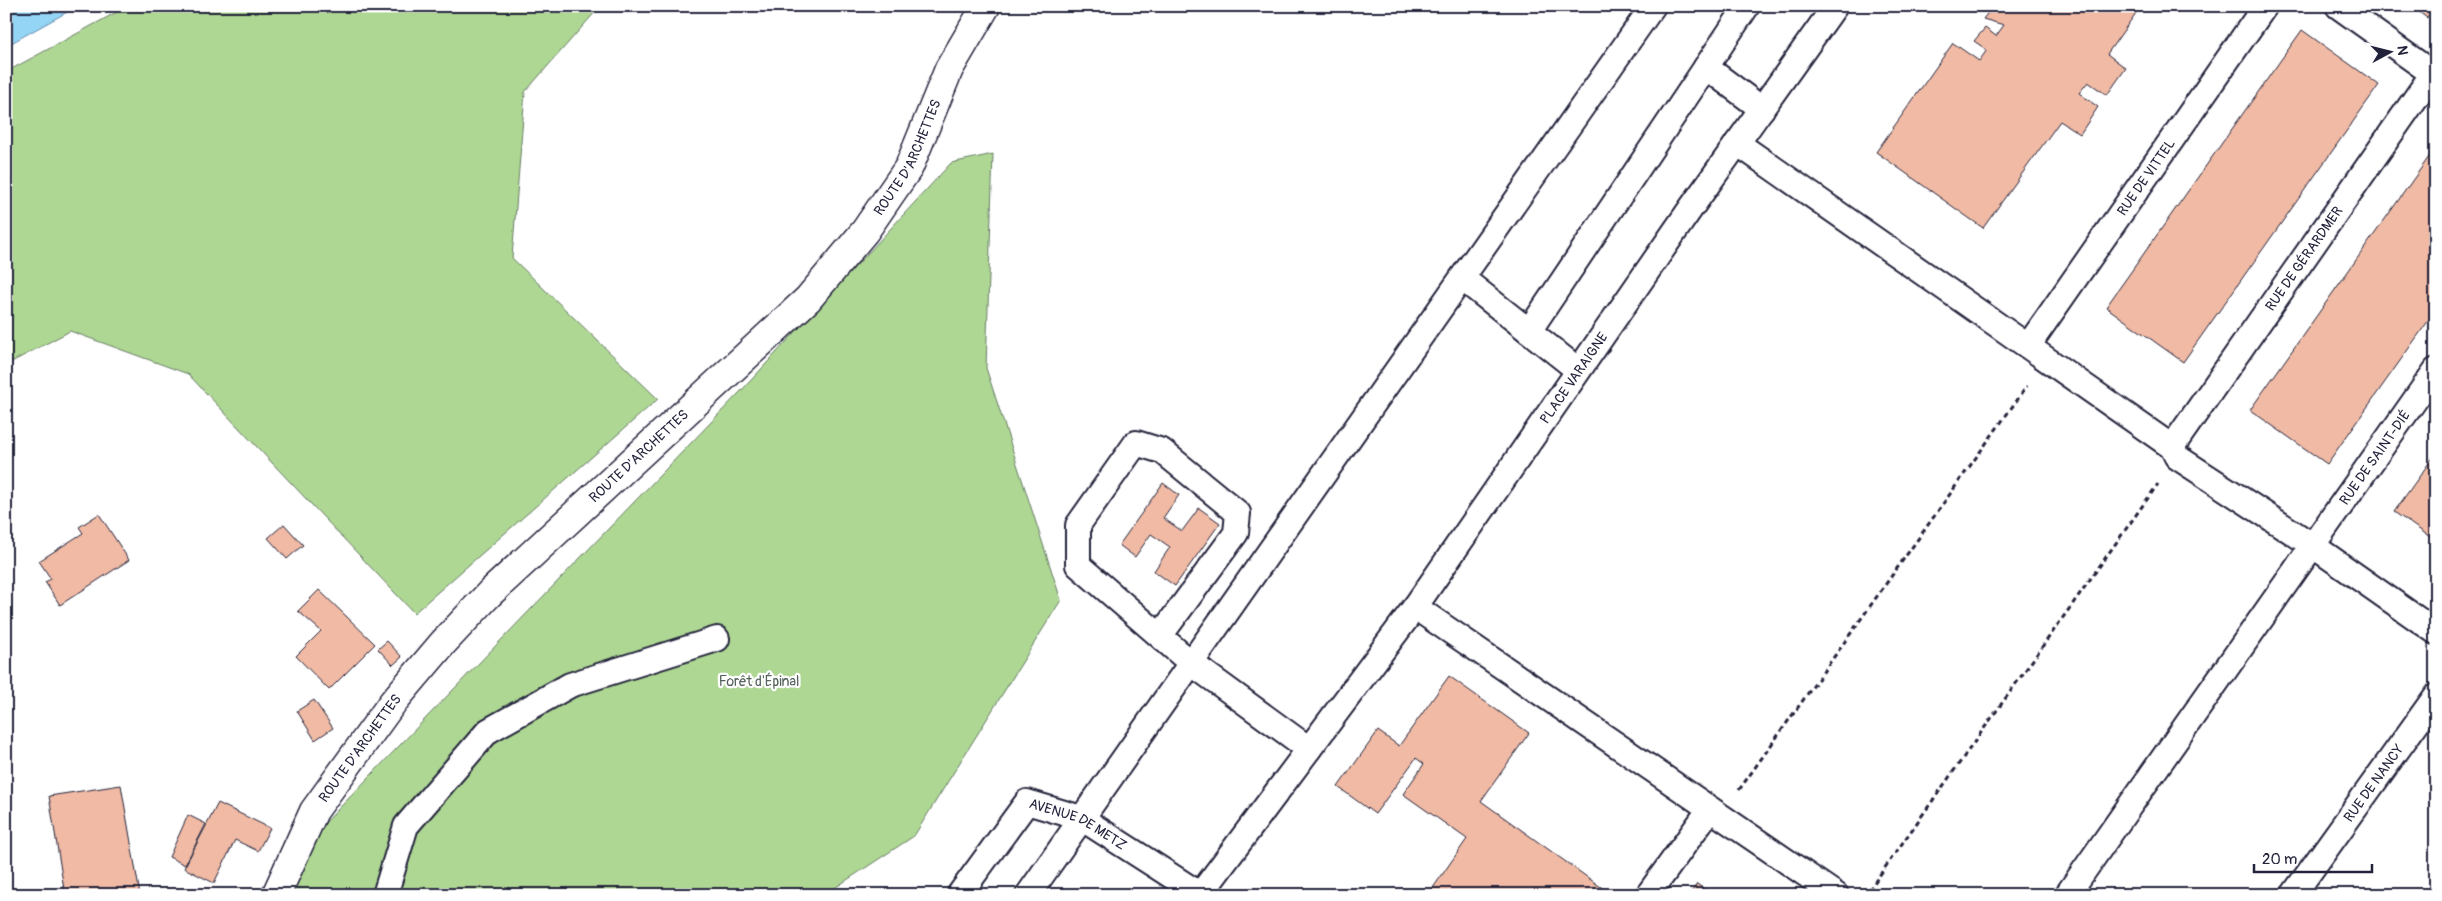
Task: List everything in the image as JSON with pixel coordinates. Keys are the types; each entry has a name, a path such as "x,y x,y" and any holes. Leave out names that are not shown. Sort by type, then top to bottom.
{"street":[{"name":"ROUTE D'ARCHETTES","path":"276,895 314,811 393,702 443,642 490,592 808,299 865,231 909,167 949,69 986,6"}],"lane":[{"path":"1028,895 1653,6"},
{"path":"1529,330 1747,6"},
{"name":"PLACE VARAIGNE","path":"1309,749 1415,607 1578,370 1835,6"},
{"name":"RUE DE VITTEL","path":"2037,353 2265,6"},
{"path":"2338,6 2435,73"},
{"path":"1706,67 1762,109"},
{"name":"RUE DE GÉRARDMER","path":"2174,452 2435,73"},
{"path":"1737,144 2037,353 2174,452 2436,632"},
{"path":"1462,278 1578,370"},
{"name":"RUE DE SAINT-DIÉ","path":"2067,895 2436,370"},
{"path":"1160,636 1236,533 1238,514 1162,451 1136,443 1078,525 1078,566 1160,636 1191,662 1309,749"},
{"path":"1415,607 1836,895"},
{"path":"385,895 406,826 488,731 570,685 717,638"},
{"name":"RUE DE NANCY","path":"2293,895 2436,696"},
{"name":"AVENUE DE METZ","path":"959,895 1027,802 1082,818 1200,895 1309,749"},
{"path":"1648,895 1715,812"}],"path":[{"path":"1715,812 2037,353"},
{"path":"1865,895 2174,452"}],"green space":[{"path":"128,6 596,6 597,10 525,92 512,258 658,399 414,613 188,374 70,331 6,365 6,72"},
{"name":"Forêt d'Épinal","path":"993,154 986,368 1061,600 914,836 824,895 291,895 322,826 742,390 951,163"}],"water":[{"path":"6,6 78,6 6,46"}],"building":[{"path":"1993,6 2141,6 2107,54 2126,68 2107,95 2088,82 2079,93 2098,107 2080,134 2060,121 1983,228 1876,152 1953,43 1979,61 1987,50 1974,41 1985,28 1996,36 2004,25 1983,19"},
{"path":"2411,6 2435,6 2427,18"},
{"path":"2302,30 2379,85 2183,362 2106,307"},
{"path":"2436,147 2436,310 2327,464 2250,410"},
{"path":"2436,453 2436,541 2394,512"},
{"path":"1163,483 1179,495 1163,518 1182,531 1199,508 1220,523 1175,586 1154,571 1170,547 1151,534 1135,557 1119,545"},
{"path":"99,514 129,560 60,605 45,582 51,579 39,561 83,533 79,527"},
{"path":"284,524 303,545 287,559 268,538"},
{"path":"319,590 375,644 329,690 296,656 321,631 298,611"},
{"path":"387,641 402,657 393,665 378,649"},
{"path":"1449,676 1529,733 1481,801 1605,890 1601,895 1428,895 1467,839 1403,794 1424,764 1416,758 1375,814 1338,787 1378,731 1399,746"},
{"path":"314,700 333,728 315,740 297,711"},
{"path":"121,785 140,895 65,895 49,796"},
{"path":"218,803 270,828 258,851 235,840 214,883 184,868"},
{"path":"188,815 206,824 185,865 169,857"},
{"path":"1697,884 1713,895 1689,895"}]}
